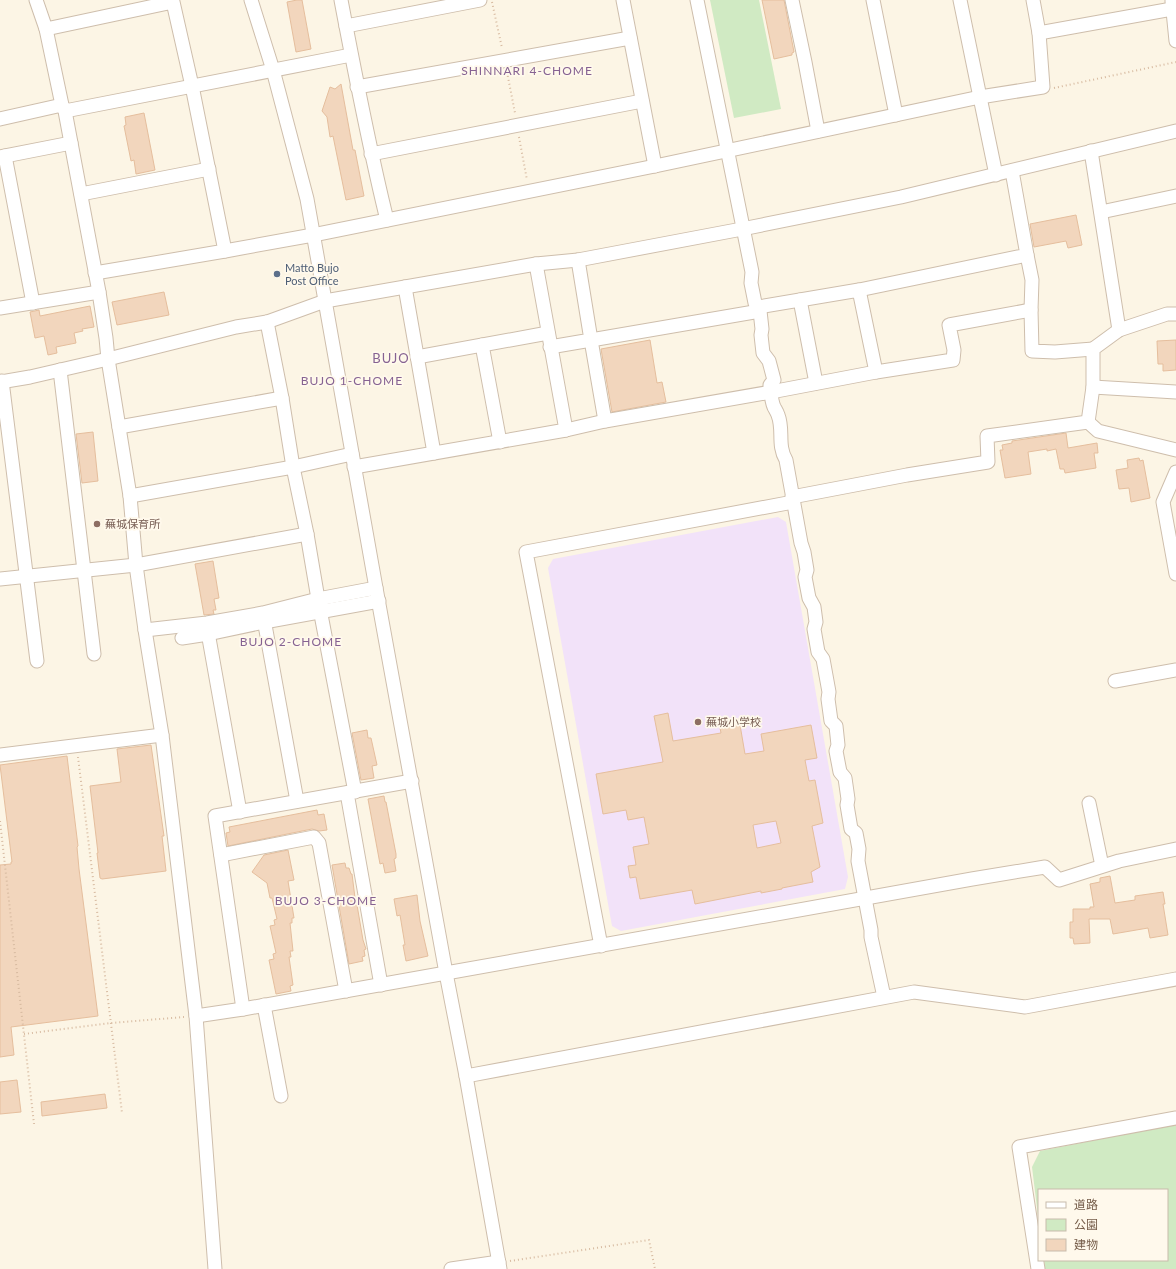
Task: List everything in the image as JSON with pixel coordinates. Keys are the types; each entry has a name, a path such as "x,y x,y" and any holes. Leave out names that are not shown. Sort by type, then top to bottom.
{"street":[{"path":"36,0 46,29 64,108 81,194 99,292 130,496 136,565 162,734 196,1016 215,1269"},
{"path":"251,0 273,70 307,199 378,602 466,1076 499,1266 451,1269"},
{"path":"341,0 371,154 387,220"},
{"path":"346,26 480,0"},
{"path":"623,0 655,166"},
{"path":"697,0 742,229 752,272 751,283 755,303 759,309 764,353 769,360 774,380 770,385 773,406 778,414 782,433 780,437 783,454 786,460 792,500 807,570 805,577 809,598 814,607 816,622 814,629 818,652 823,659 829,692 828,699 831,721 836,726 838,745 836,751 840,772 846,778 848,799 847,805 851,829 856,833 859,849 858,861 864,897 884,997"},
{"path":"792,0 818,131"},
{"path":"873,0 896,115"},
{"path":"960,0 996,175"},
{"path":"95,273 314,235 655,166 980,97 1043,87 1039,33 1033,0"},
{"path":"46,29 173,2 192,86 225,251"},
{"path":"1039,33 1172,4 1176,41"},
{"path":"357,87 630,38"},
{"path":"0,120 192,86 351,55"},
{"path":"371,154 642,101"},
{"path":"38,661 1,382 108,359 236,327 267,322 325,301 536,264 578,260 902,198 1176,131"},
{"path":"33,303 2,156 71,143"},
{"path":"1092,151 1119,330"},
{"path":"81,194 209,169"},
{"path":"1012,171 1032,280 1032,350 1055,352 1093,349 1119,330 1167,314 1176,314"},
{"path":"1101,212 1176,196"},
{"path":"550,347 860,290 1027,256"},
{"path":"578,260 605,421"},
{"path":"536,264 566,430"},
{"path":"405,287 434,453"},
{"path":"860,290 876,372"},
{"path":"0,308 99,292"},
{"path":"800,300 816,383"},
{"path":"130,496 293,467 434,453 876,372 953,360 954,350 949,325 1031,310"},
{"path":"267,322 282,398 293,467 307,534 351,792 381,985"},
{"path":"417,357 548,333"},
{"path":"482,345 500,442"},
{"path":"1088,422 1093,387 1093,349"},
{"path":"60,370 94,654"},
{"path":"1093,387 1176,392"},
{"path":"119,427 282,398"},
{"path":"601,946 526,552 792,500 907,475 988,462 987,436 1088,422 1098,431 1176,450"},
{"path":"1176,472 1163,502 1176,574"},
{"path":"0,579 136,565 307,534"},
{"path":"182,638 208,629 263,617 318,599 376,588"},
{"path":"263,617 320,612 378,602"},
{"path":"263,617 297,801"},
{"path":"145,630 208,629"},
{"path":"208,629 240,812"},
{"path":"1115,682 1176,670"},
{"path":"0,755 162,734"},
{"path":"243,1009 215,816 412,781"},
{"path":"1089,803 1102,866"},
{"path":"221,855 314,837 319,843 346,991"},
{"path":"196,1016 601,946 931,885 1045,867 1059,880 1119,861 1176,849"},
{"path":"466,1076 914,992 1025,1006 1176,979"},
{"path":"264,1005 281,1096"},
{"path":"1038,1269 1020,1147 1176,1118"}],"path":[{"path":"492,0 529,191"},
{"path":"1043,87 1051,89 1176,62"},
{"path":"77,745 122,1113"},
{"path":"0,821 34,1124"},
{"path":"24,1034 196,1016"},
{"path":"499,1266 649,1240 655,1269"}],"shaded area":[{"name":"蕪城小学校","path":"778,517 786,522 848,877 845,889 621,931 612,926 548,568 553,559"}],"green space":[{"path":"710,0 759,0 781,109 734,118"},
{"path":"1176,1124 1176,1269 1045,1269 1044,1261 1168,1261 1168,1189 1038,1189 1038,1216 1032,1167 1040,1151"}],"building":[{"path":"302,0 311,49 296,52 287,2"},
{"path":"762,0 784,0 794,52 792,55 774,59"},
{"path":"341,84 353,150 355,150 364,196 346,200 333,136 330,137 327,117 322,111 330,87 335,89"},
{"path":"144,113 155,170 136,174 134,160 131,161 124,126 126,125 125,117"},
{"path":"1076,215 1082,245 1068,248 1066,241 1034,247 1030,224"},
{"path":"164,292 169,315 117,325 112,302"},
{"path":"90,306 94,327 82,329 83,331 74,333 76,343 56,347 57,353 48,355 44,336 35,338 30,312 39,310 40,316"},
{"path":"650,340 657,383 662,382 666,402 612,412 601,349"},
{"path":"1176,340 1176,370 1163,371 1163,364 1158,364 1157,341"},
{"path":"93,432 98,481 82,483 76,434"},
{"path":"1066,433 1068,448 1097,443 1098,453 1094,453 1096,468 1065,473 1064,469 1060,469 1056,449 1047,451 1047,449 1028,452 1031,474 1005,478 1000,450 1003,450 1002,445 1012,443 1012,441"},
{"path":"1139,458 1140,461 1143,460 1150,498 1131,502 1129,488 1119,489 1116,470 1128,468 1127,460"},
{"path":"213,561 219,598 214,599 216,610 213,610 214,614 204,615 195,564"},
{"path":"668,713 673,741 721,733 719,723 739,719 745,754 764,751 761,734 811,725 817,758 805,760 809,781 815,780 823,823 812,826 820,867 811,872 813,882 761,893 761,891 695,904 692,890 640,899 636,877 630,878 628,866 636,865 633,847 649,844 644,817 628,820 626,810 603,814 596,774 663,762 654,716","holes":["776,821 781,843 757,848 753,825"]},
{"path":"367,730 368,738 371,738 377,765 372,766 374,778 361,780 352,733"},
{"path":"151,745 164,836 162,836 166,871 102,879 100,878 90,786 121,782 117,749"},
{"path":"67,756 78,846 79,869 98,1016 11,1027 14,1055 0,1057 0,865 11,864 12,862 0,765"},
{"path":"384,796 396,854 396,858 394,859 396,871 385,873 383,863 380,864 368,799"},
{"path":"317,810 318,815 324,814 327,830 319,831 312,829 228,846 226,833 230,832 229,827"},
{"path":"288,850 294,880 288,881 294,918 292,918 292,923 290,923 293,951 290,951 291,957 289,957 293,985 290,986 291,991 276,994 269,960 274,959 273,954 276,953 270,926 275,925 274,920 277,919 267,883 252,872 264,855"},
{"path":"345,863 346,868 349,868 352,874 356,906 357,905 366,949 364,950 365,956 362,957 363,961 349,964 332,865"},
{"path":"1110,876 1115,903 1135,900 1135,896 1163,892 1165,904 1163,904 1168,935 1150,938 1148,928 1113,934 1110,919 1089,919 1090,943 1074,944 1073,938 1070,938 1070,922 1073,922 1073,909 1090,909 1090,907 1094,907 1090,884 1100,882 1100,878"},
{"path":"417,895 420,921 428,956 406,961 400,915 397,916 394,899"},
{"path":"17,1080 21,1112 0,1114 0,1082"},
{"path":"105,1094 107,1108 42,1116 41,1102"}],"place":[{"name":"Matto Bujo Post Office","path":"277,274"},
{"name":"蕪城保育所","path":"97,524"},
{"name":"蕪城小学校","path":"698,722"}],"district":[{"name":"SHINNARI 4-CHOME","path":"527,71"},
{"name":"BUJO","path":"391,358"},
{"name":"BUJO 1-CHOME","path":"352,381"},
{"name":"BUJO 2-CHOME","path":"291,642"},
{"name":"BUJO 3-CHOME","path":"326,901"}]}
